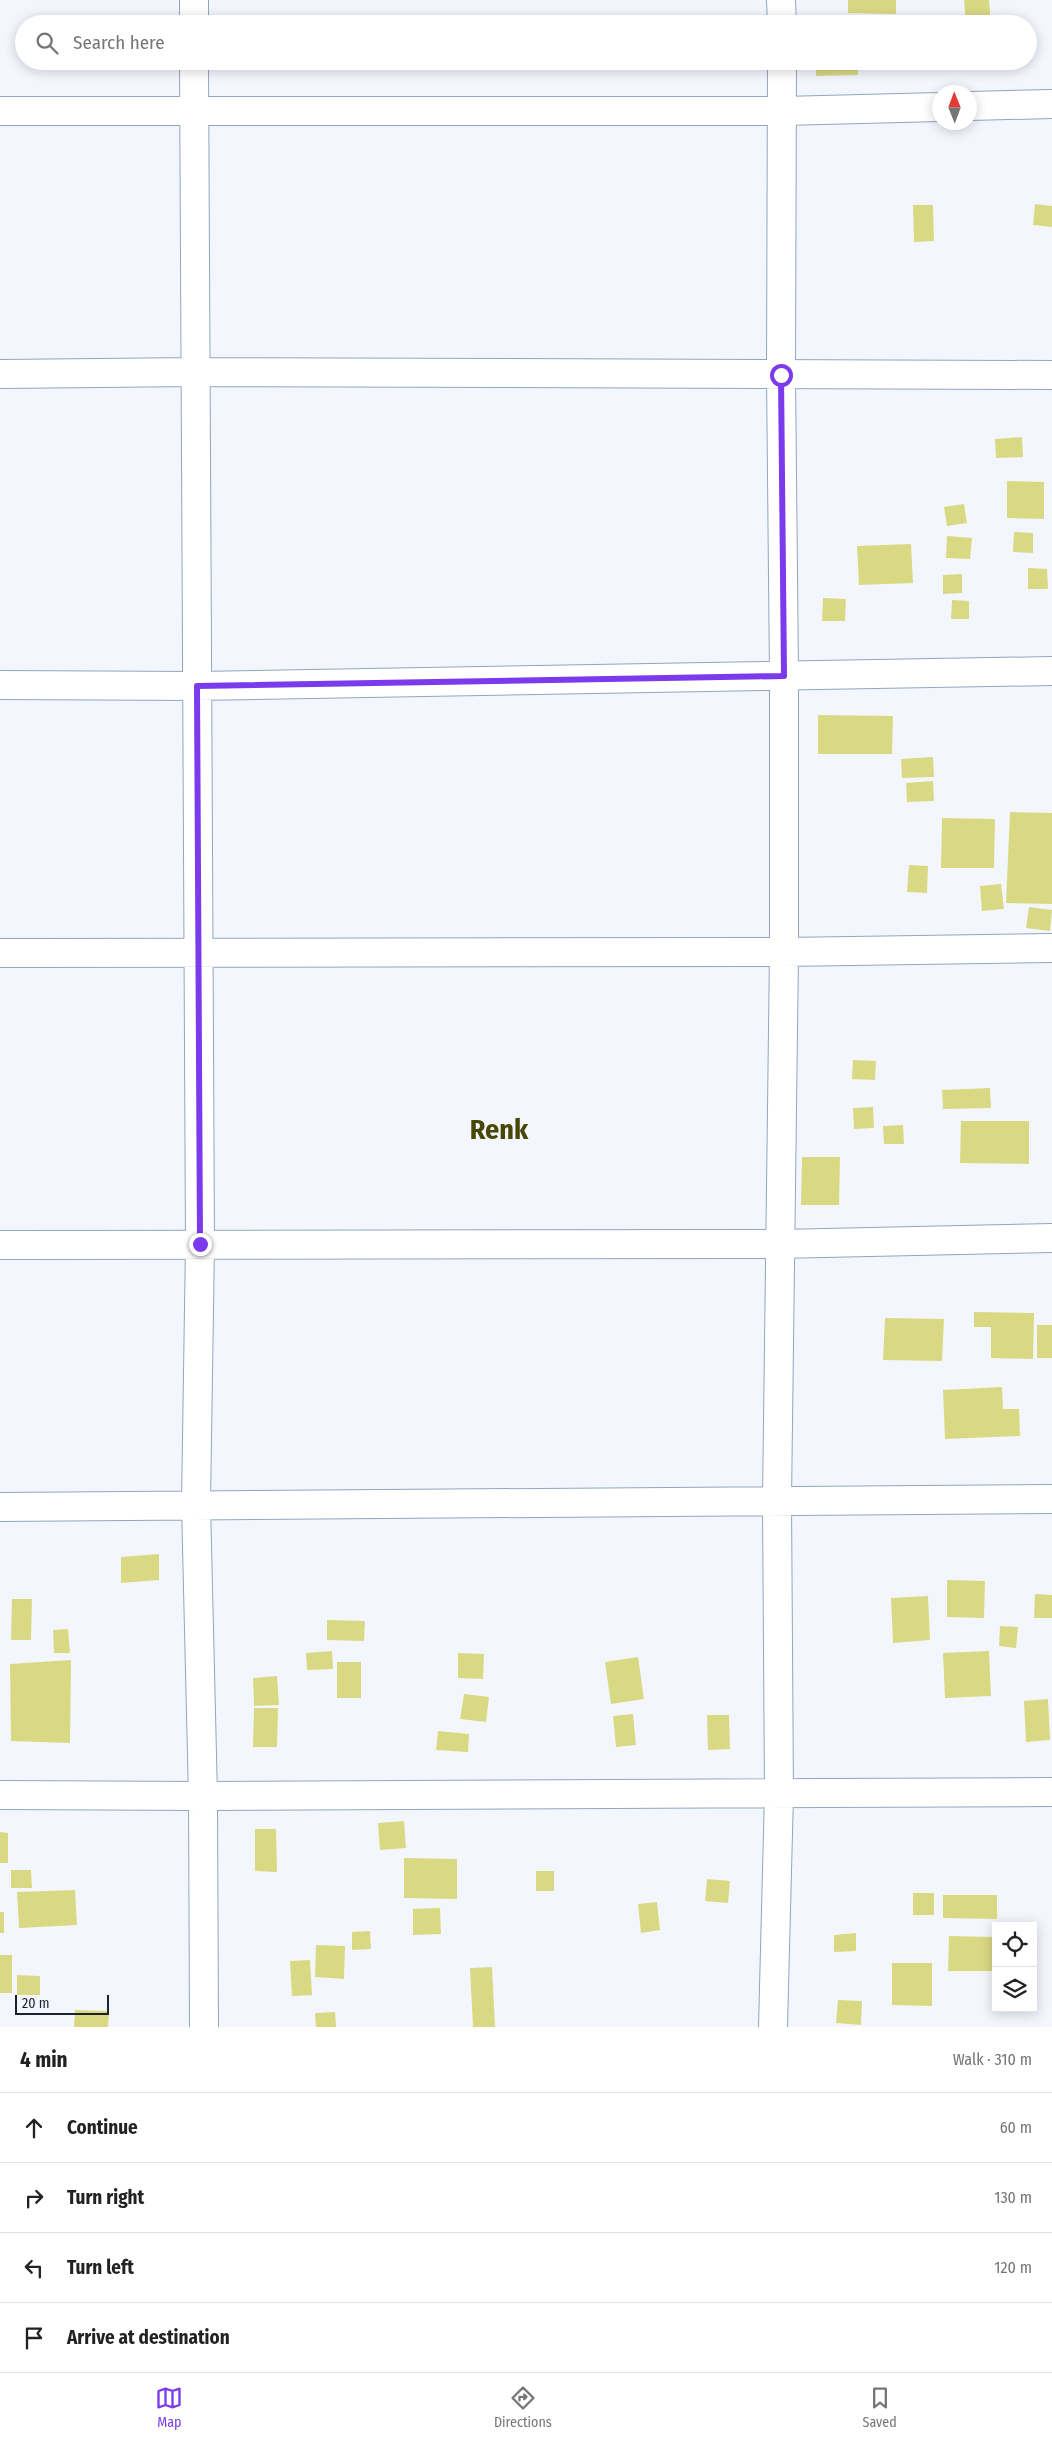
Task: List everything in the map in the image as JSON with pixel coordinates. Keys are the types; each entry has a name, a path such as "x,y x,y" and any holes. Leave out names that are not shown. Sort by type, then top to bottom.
{"street":[{"path":"194,0 194,15"},
{"path":"781,0 782,15"},
{"path":"194,70 200,1244 196,1504 203,1796 204,2027"},
{"path":"773,2027 779,1794 777,1501 784,952 781,375 782,70"},
{"path":"977,106 1052,104"},
{"path":"0,111 783,111 932,107"},
{"path":"0,374 195,372 1052,375"},
{"path":"0,685 197,686 1052,671"},
{"path":"0,953 784,952 1052,948"},
{"path":"0,1245 780,1244 1052,1238"},
{"path":"0,1507 196,1504 1052,1499"},
{"path":"0,1795 203,1796 1052,1792"}],"building":[{"path":"848,0 896,0 896,14 848,13"},
{"path":"964,0 989,0 990,15 965,15"},
{"path":"816,70 858,70 858,75 816,76"},
{"path":"1035,204 1052,206 1052,227 1033,225"},
{"path":"913,205 933,205 934,241 914,242"},
{"path":"1022,437 1023,457 996,458 995,439"},
{"path":"1007,481 1044,482 1044,519 1007,518"},
{"path":"964,504 967,523 947,526 944,507"},
{"path":"1014,532 1033,533 1033,553 1013,552"},
{"path":"947,536 972,538 970,559 946,558"},
{"path":"911,544 913,583 859,585 857,546"},
{"path":"1028,568 1047,569 1048,589 1028,589"},
{"path":"962,574 962,593 943,594 943,575"},
{"path":"823,598 846,599 845,621 822,621"},
{"path":"952,600 969,601 969,619 951,619"},
{"path":"818,715 893,716 892,754 818,754"},
{"path":"933,757 934,777 902,778 901,759"},
{"path":"933,781 934,801 907,802 906,783"},
{"path":"1010,812 1052,813 1052,904 1006,903"},
{"path":"942,818 995,819 994,868 941,868"},
{"path":"909,865 928,866 927,893 907,892"},
{"path":"1001,884 1004,909 982,911 980,886"},
{"path":"1029,907 1052,910 1050,931 1026,928"},
{"path":"853,1060 876,1061 875,1080 852,1079"},
{"path":"990,1088 991,1108 943,1109 942,1090"},
{"path":"873,1107 874,1128 854,1129 853,1108"},
{"path":"961,1121 1029,1121 1029,1164 960,1163"},
{"path":"903,1125 904,1144 884,1144 883,1126"},
{"path":"802,1157 840,1157 839,1205 801,1205"},
{"path":"974,1312 1034,1313 1033,1359 991,1358 991,1327 974,1327"},
{"path":"885,1318 944,1319 942,1361 883,1360"},
{"path":"1037,1325 1052,1325 1052,1358 1037,1358"},
{"path":"1002,1387 1003,1409 1019,1409 1020,1436 945,1439 943,1390"},
{"path":"159,1554 159,1580 121,1583 121,1557"},
{"path":"947,1580 985,1581 984,1618 947,1617"},
{"path":"1035,1594 1052,1595 1052,1618 1034,1618"},
{"path":"928,1596 930,1640 893,1643 891,1598"},
{"path":"12,1599 32,1599 31,1640 11,1640"},
{"path":"327,1620 365,1621 364,1641 327,1640"},
{"path":"1000,1626 1018,1627 1016,1648 999,1646"},
{"path":"68,1629 70,1653 54,1653 53,1630"},
{"path":"332,1651 333,1669 307,1670 306,1653"},
{"path":"989,1651 991,1696 945,1698 943,1653"},
{"path":"458,1653 484,1654 483,1679 458,1678"},
{"path":"638,1657 644,1699 611,1704 605,1662"},
{"path":"71,1660 70,1743 11,1741 10,1664"},
{"path":"337,1662 361,1662 361,1698 337,1698"},
{"path":"277,1676 279,1705 254,1706 253,1678"},
{"path":"464,1694 489,1697 486,1722 460,1719"},
{"path":"1048,1699 1050,1740 1026,1742 1024,1701"},
{"path":"254,1708 278,1708 277,1747 253,1747"},
{"path":"633,1714 636,1745 616,1747 613,1716"},
{"path":"707,1715 729,1715 730,1749 708,1750"},
{"path":"438,1731 469,1734 468,1752 436,1750"},
{"path":"404,1821 406,1848 380,1850 378,1823"},
{"path":"255,1829 276,1829 277,1872 255,1871"},
{"path":"0,1832 8,1833 8,1863 0,1863"},
{"path":"404,1858 457,1859 457,1899 404,1898"},
{"path":"11,1870 31,1870 32,1888 11,1888"},
{"path":"536,1871 554,1871 554,1891 536,1891"},
{"path":"707,1879 730,1881 728,1903 705,1901"},
{"path":"75,1890 77,1925 19,1928 17,1892"},
{"path":"913,1893 934,1893 934,1915 913,1915"},
{"path":"943,1895 997,1895 997,1919 943,1918"},
{"path":"657,1902 660,1930 641,1933 638,1904"},
{"path":"440,1908 441,1934 413,1935 413,1909"},
{"path":"0,1912 4,1912 4,1933 0,1933"},
{"path":"370,1931 371,1949 352,1950 352,1932"},
{"path":"856,1933 856,1951 834,1952 834,1935"},
{"path":"949,1936 992,1937 992,1971 948,1971"},
{"path":"316,1945 345,1946 344,1979 315,1977"},
{"path":"0,1955 12,1955 12,1993 0,1993"},
{"path":"310,1960 312,1995 292,1996 290,1961"},
{"path":"892,1963 932,1963 932,2006 892,2005"},
{"path":"492,1967 495,2027 473,2027 470,1968"},
{"path":"17,1975 40,1976 40,1995 17,1995"},
{"path":"838,2000 862,2001 861,2025 836,2023"},
{"path":"75,2010 109,2011 108,2027 74,2027"},
{"path":"335,2012 336,2027 316,2027 315,2013"}],"district":[{"name":"Renk","path":"499,1129"}],"route":[{"path":"200,1244 197,686 784,676 781,375"}]}
